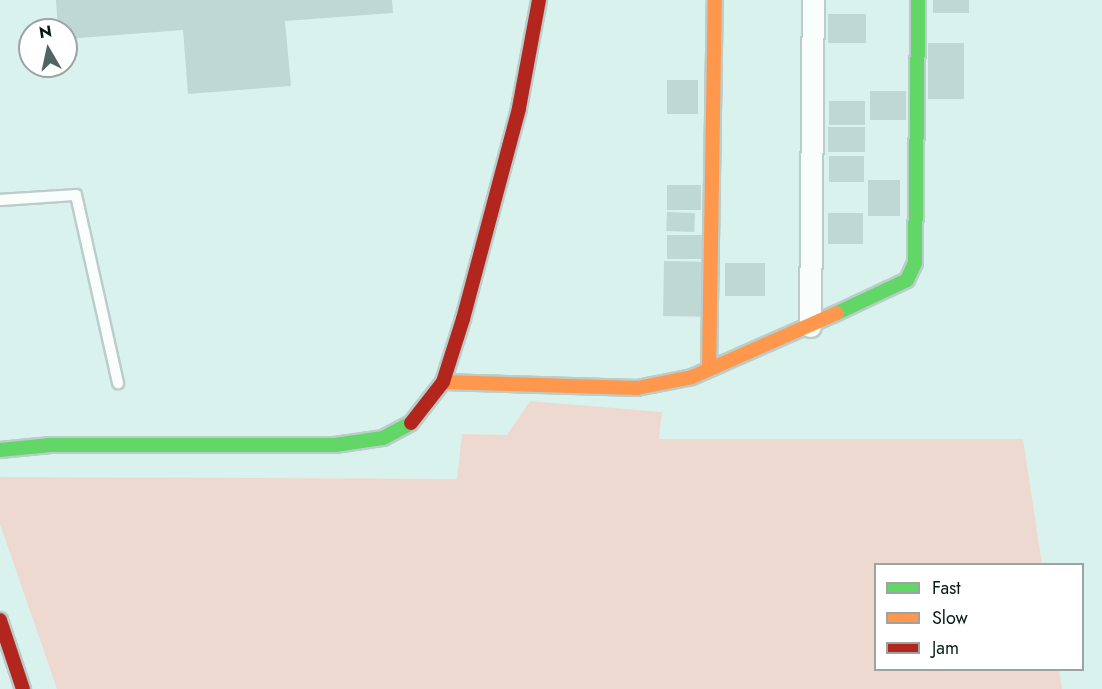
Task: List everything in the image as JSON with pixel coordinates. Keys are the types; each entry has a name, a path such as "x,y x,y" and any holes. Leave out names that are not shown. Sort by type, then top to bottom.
{"street":[{"path":"0,450 51,445 335,445 383,438 414,421 443,382 463,319 519,108 539,0"},
{"path":"709,369 715,0"},
{"path":"810,326 813,0"},
{"path":"443,382 637,388 692,377 893,289 907,280 915,263 918,0"},
{"path":"0,620 23,689"}],"lane":[{"path":"0,200 76,195 118,383"}],"shaded area":[{"path":"530,401 662,412 659,439 1023,439 1042,563 874,563 874,671 1059,671 1062,689 57,689 0,524 0,477 457,479 462,434 507,435"}],"building":[{"path":"56,0 392,0 393,13 285,21 291,86 188,94 183,30 78,38 78,18 57,18"},
{"path":"933,0 969,0 969,13 933,13"},
{"path":"828,14 866,14 866,43 828,43"},
{"path":"928,43 964,43 964,99 928,99"},
{"path":"667,80 698,80 698,114 667,114"},
{"path":"870,91 906,91 906,120 870,120"},
{"path":"829,101 865,101 865,125 829,125"},
{"path":"828,127 865,127 865,152 828,152"},
{"path":"829,156 864,156 864,182 829,182"},
{"path":"868,180 900,180 900,216 868,216"},
{"path":"667,185 701,185 701,210 667,210"},
{"path":"667,212 695,213 694,232 666,231"},
{"path":"828,213 863,213 863,244 828,244"},
{"path":"667,235 702,235 702,259 667,259"},
{"path":"664,261 703,262 702,317 663,316"},
{"path":"725,263 765,263 765,296 725,296"}],"traffic: fast":[{"path":"837,313 907,280 915,263 918,0"},
{"path":"0,450 51,445 335,445 383,438 411,423"}],"traffic: slow":[{"path":"709,369 715,0"},
{"path":"443,382 637,388 692,377 837,313"}],"traffic: jam":[{"path":"411,423 443,382 463,319 519,108 539,0"},
{"path":"0,620 23,689"}]}
